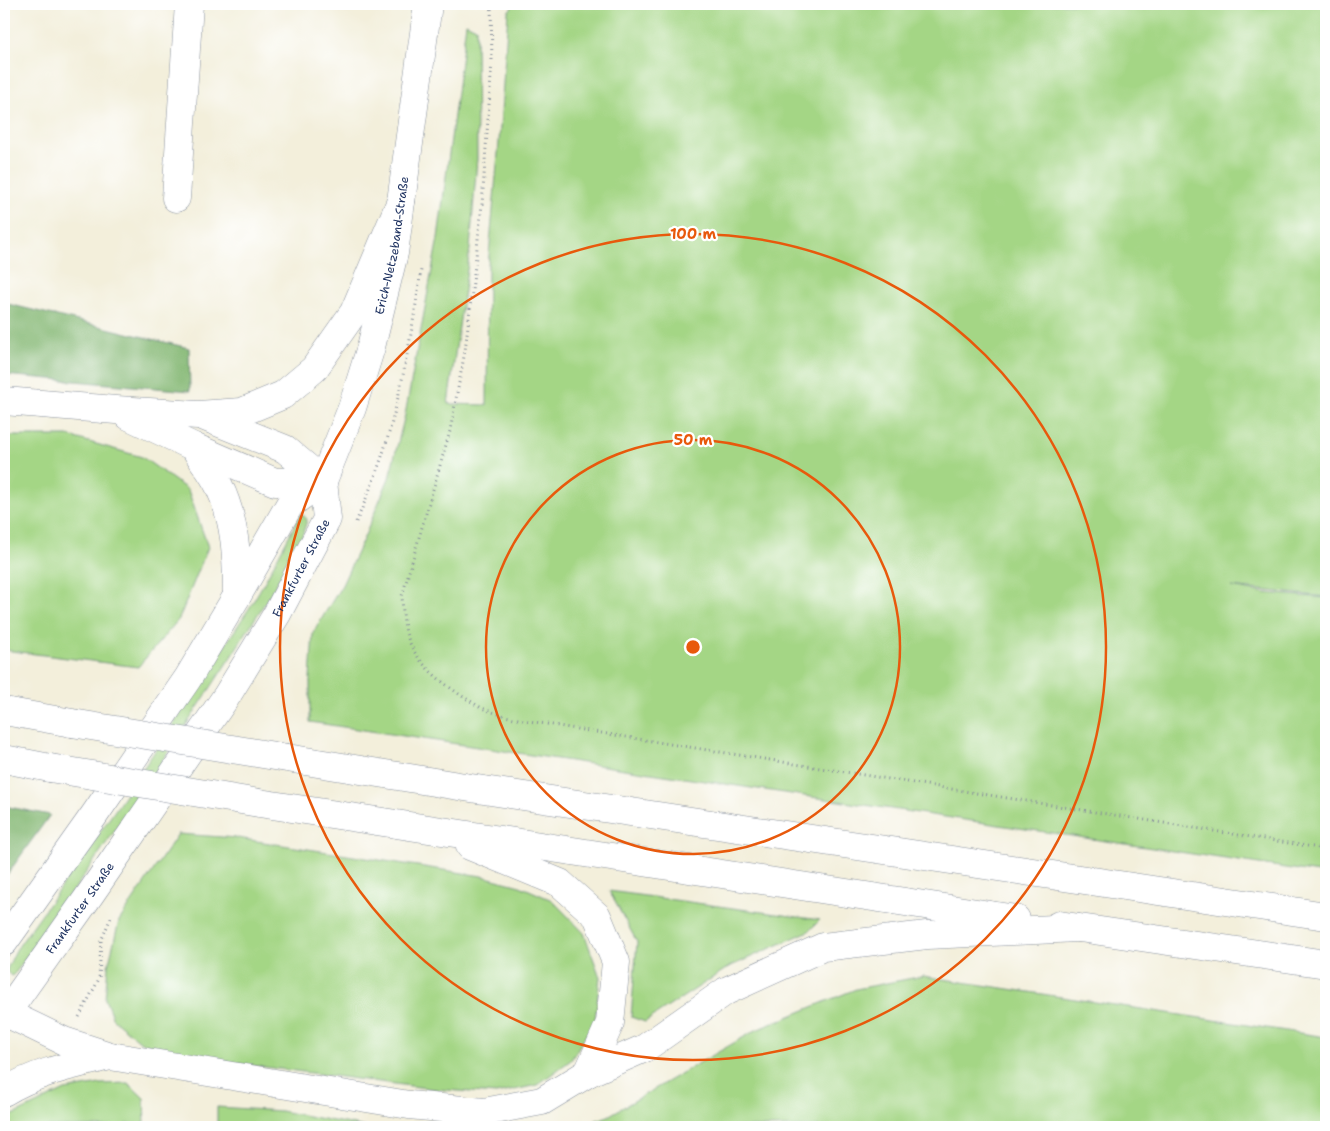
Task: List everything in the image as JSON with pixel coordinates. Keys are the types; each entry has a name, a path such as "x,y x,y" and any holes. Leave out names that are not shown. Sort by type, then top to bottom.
{"main road":[{"path":"176,198 189,4"},
{"name":"Erich-Netzeband-Straße","path":"323,481 352,408 371,346 394,253 428,4"},
{"path":"4,401 198,415 242,412 283,395 314,368 354,312 401,201"},
{"path":"116,410 194,447 275,482 323,481"},
{"path":"198,415 285,449 323,481"},
{"path":"194,447 219,485 227,505 236,545 237,596"},
{"path":"4,942 95,814 182,686 290,504 323,481"},
{"name":"Frankfurter Straße","path":"4,1013 89,896 226,697 277,614 327,519 323,481"},
{"path":"4,711 486,790 1326,916"},
{"path":"4,759 259,803 1077,928 1326,964"},
{"path":"429,829 560,883 597,916 616,962 610,1023 588,1073"},
{"path":"4,1013 64,1041 110,1056 409,1106 484,1112 542,1101 588,1073 645,1048 726,991 823,947 927,935 1077,928"},
{"path":"4,1092 19,1083 55,1069 110,1056"}],"path":[{"path":"491,4 492,61 483,195 465,351 450,431 402,596 404,623 409,642 433,674 481,708 507,716 564,728 1326,849"}],"green space":[{"path":"514,4 1326,4 1326,597 1231,587 1266,593 1326,598 1326,874 310,722 313,633 342,585 366,533 389,478 405,415 438,238 466,23 476,28 477,159 470,249 448,404 487,405 488,266 508,12"},
{"path":"4,303 189,348 190,391 4,375"},
{"path":"4,436 68,436 142,457 188,490 208,547 179,619 138,667 4,650"},
{"path":"300,515 307,519 300,541 270,594 208,692 127,813 16,972 11,976 7,969 16,950 109,819 192,696 250,607"},
{"path":"4,806 50,815 4,879"},
{"path":"178,834 237,838 482,876 520,886 552,900 584,933 600,977 595,1020 571,1060 537,1085 496,1094 434,1089 187,1057 141,1042 113,1019 105,999 108,966 119,921"},
{"path":"609,891 820,920 809,931 729,967 645,1022 631,1017 637,942"},
{"path":"923,976 1326,1037 1326,1127 577,1127 608,1116 756,1030 856,989"},
{"path":"128,1083 144,1098 145,1124 126,1124 121,1127 4,1127 4,1121 11,1116 65,1090 100,1084"},
{"path":"217,1107 281,1111 365,1127 217,1127"}]}
